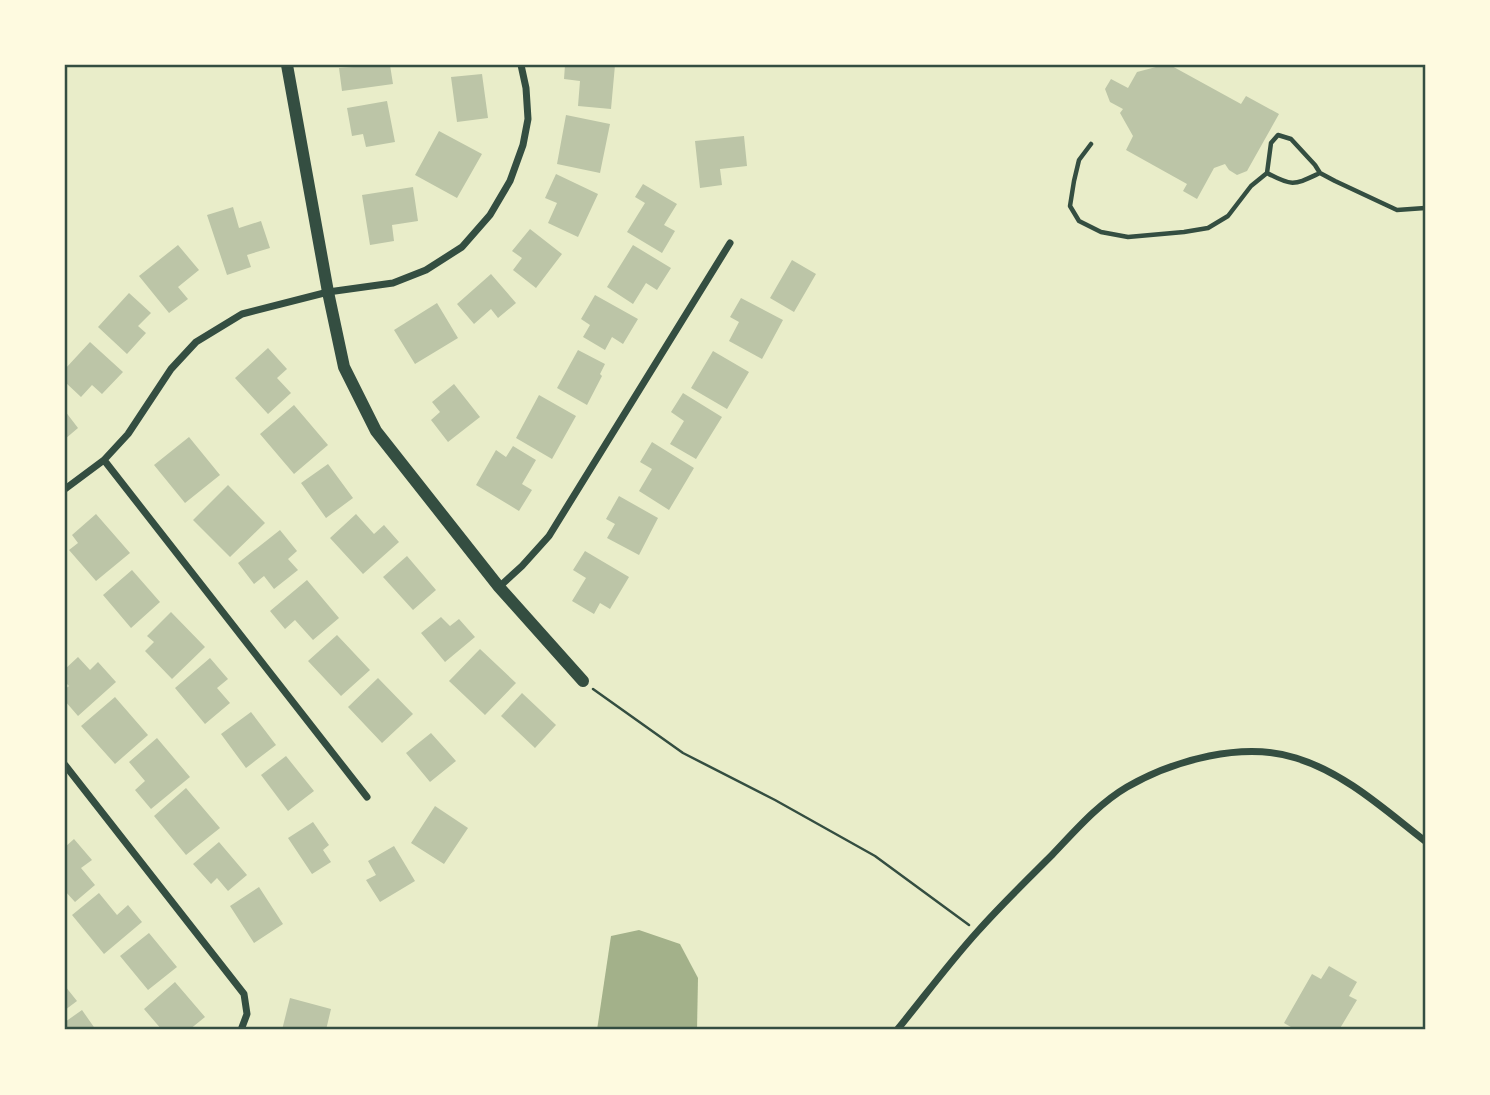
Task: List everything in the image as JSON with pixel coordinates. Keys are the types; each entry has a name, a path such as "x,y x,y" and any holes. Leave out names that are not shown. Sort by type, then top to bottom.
{"street":[{"path":"287,65 344,367 376,430 499,587 583,681"},
{"path":"65,489 104,460 128,434 171,369 196,342 242,314 328,292 393,283 426,270 462,247 490,215 510,181 523,145 528,119 521,65"},
{"path":"499,587 549,536 730,243"},
{"path":"104,460 368,797"},
{"path":"897,1030 977,931 1097,809 1127,787 1187,761 1260,751 1296,758 1328,770 1363,792 1425,841"},
{"path":"65,765 244,994 247,1014 241,1030"}],"lane":[{"path":"1091,144 1079,160 1070,206 1079,221 1101,232 1129,237 1208,228 1228,216 1251,186 1267,173 1271,143 1278,135 1292,139 1320,173 1397,210 1425,208"},
{"path":"1267,173 1283,182 1297,184 1320,173"}],"path":[{"path":"583,681 683,753 876,856 977,931"}],"shaded area":[{"path":"639,930 680,944 698,978 697,1030 597,1030 611,936"}],"building":[{"path":"353,65 390,65 393,84 342,91 339,68"},
{"path":"565,65 615,65 611,109 578,106 580,81 564,79"},
{"path":"1157,65 1170,65 1241,104 1246,96 1279,114 1247,171 1237,175 1225,164 1214,168 1197,199 1183,191 1187,184 1126,150 1133,136 1120,113 1123,109 1110,102 1105,89 1111,79 1128,88 1137,72"},
{"path":"482,74 488,118 457,122 451,77"},
{"path":"387,101 395,142 366,147 363,134 352,136 347,108"},
{"path":"566,115 610,124 600,173 557,164"},
{"path":"439,131 482,154 457,198 415,175"},
{"path":"744,136 747,166 720,169 722,185 700,188 695,141"},
{"path":"556,174 598,194 578,237 548,223 557,203 545,198"},
{"path":"643,184 677,204 664,225 675,231 662,253 627,232 645,203 635,197"},
{"path":"413,187 418,221 392,225 394,241 370,245 362,195"},
{"path":"233,207 239,228 261,221 270,248 247,255 251,267 227,275 207,215"},
{"path":"530,229 562,254 536,288 513,270 522,258 512,251"},
{"path":"178,245 199,270 178,287 188,299 169,313 139,276"},
{"path":"633,245 671,268 657,290 646,283 633,304 607,287"},
{"path":"792,260 816,274 794,312 770,298"},
{"path":"491,274 516,303 498,318 491,309 474,324 457,304"},
{"path":"129,293 151,313 138,326 146,333 127,354 98,327"},
{"path":"595,295 638,319 623,344 612,337 605,350 583,337 590,325 581,319"},
{"path":"741,298 783,320 762,359 729,341 739,322 730,317"},
{"path":"437,303 458,338 415,364 394,330"},
{"path":"90,342 123,372 102,394 92,385 81,397 65,382 65,369"},
{"path":"268,348 287,369 277,378 291,393 268,414 235,378"},
{"path":"578,350 605,364 587,405 557,388"},
{"path":"713,351 749,372 727,409 691,388"},
{"path":"454,384 480,417 448,442 431,420 440,412 432,402"},
{"path":"683,393 722,417 696,459 670,444 684,421 671,412"},
{"path":"539,395 576,416 552,459 516,438"},
{"path":"294,405 328,445 294,474 260,434"},
{"path":"65,411 78,428 65,439"},
{"path":"189,437 220,475 185,503 154,465"},
{"path":"652,442 694,468 669,510 639,491 652,469 640,462"},
{"path":"513,446 536,460 522,484 532,490 519,511 476,485 496,450 506,457"},
{"path":"328,464 353,498 326,518 301,483"},
{"path":"228,485 265,523 230,557 193,520"},
{"path":"619,496 658,518 639,555 607,538 615,524 606,519"},
{"path":"96,514 130,553 96,581 69,550 78,543 72,535"},
{"path":"356,514 374,534 384,525 399,542 363,574 330,538"},
{"path":"280,530 297,551 288,559 298,570 274,589 264,576 254,584 238,563"},
{"path":"585,551 629,577 610,609 600,603 594,614 572,601 586,578 573,570"},
{"path":"407,556 436,590 413,610 383,577"},
{"path":"132,570 160,602 131,628 103,595"},
{"path":"307,580 339,618 313,640 295,620 285,629 270,611"},
{"path":"171,612 205,647 172,679 145,651 154,642 147,636"},
{"path":"441,617 450,626 459,619 475,637 445,662 421,633"},
{"path":"337,635 370,670 341,696 308,661"},
{"path":"480,649 516,683 485,715 449,681"},
{"path":"78,657 90,670 98,662 116,682 78,716 65,701 65,689 69,686 65,682 65,669"},
{"path":"210,658 228,679 217,688 230,703 205,724 175,688"},
{"path":"378,678 413,714 382,743 348,707"},
{"path":"522,693 556,725 535,748 501,716"},
{"path":"115,697 148,735 115,764 81,726"},
{"path":"251,712 276,745 246,768 221,734"},
{"path":"431,733 456,761 430,782 406,753"},
{"path":"157,738 190,777 151,809 135,790 145,781 129,762"},
{"path":"286,756 314,791 288,811 261,775"},
{"path":"186,788 220,828 186,855 154,816"},
{"path":"435,806 468,828 444,864 411,843"},
{"path":"313,822 329,845 323,850 331,862 312,874 288,838"},
{"path":"74,839 92,860 81,868 95,885 75,902 65,891 65,847"},
{"path":"219,842 247,875 228,891 217,878 211,884 193,864"},
{"path":"394,846 415,881 380,902 366,880 376,875 368,861"},
{"path":"259,887 283,924 254,943 230,906"},
{"path":"99,893 117,915 128,905 142,922 104,954 72,915"},
{"path":"149,933 177,967 148,990 120,956"},
{"path":"1329,966 1357,982 1349,996 1357,1000 1339,1030 1296,1030 1284,1023 1312,974 1321,979"},
{"path":"175,982 205,1017 189,1030 162,1030 144,1009"},
{"path":"65,986 77,1001 65,1010"},
{"path":"290,998 331,1009 326,1030 282,1030"},
{"path":"82,1010 96,1030 65,1030 65,1022"}]}
